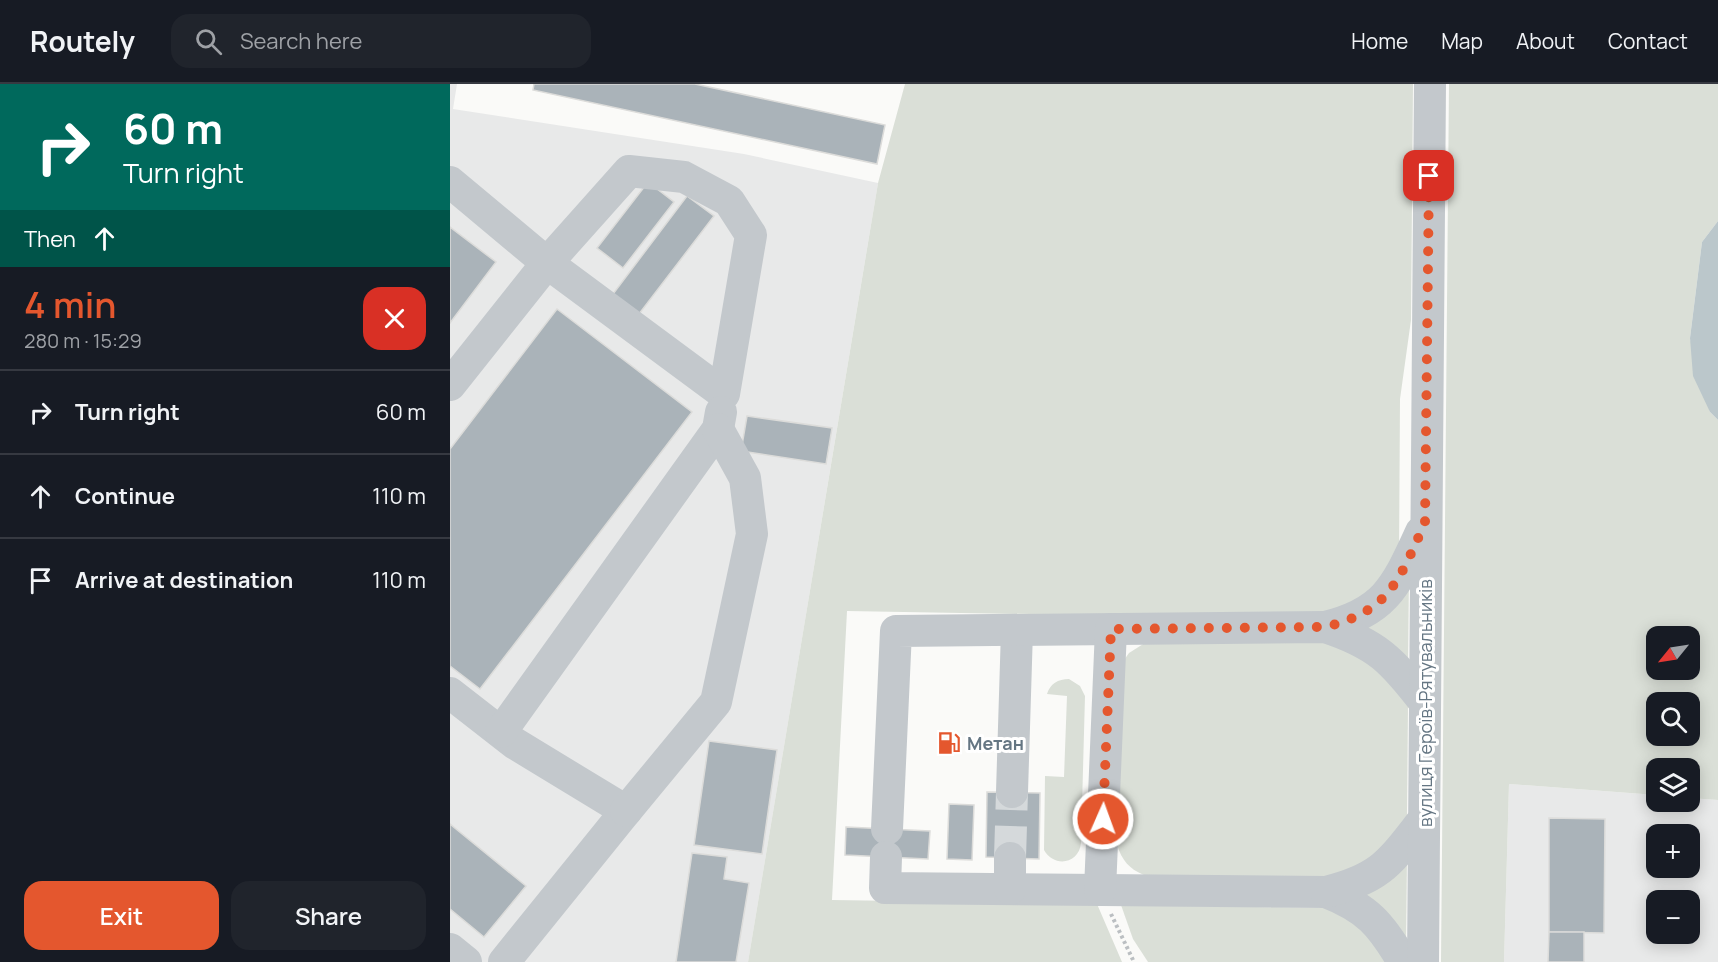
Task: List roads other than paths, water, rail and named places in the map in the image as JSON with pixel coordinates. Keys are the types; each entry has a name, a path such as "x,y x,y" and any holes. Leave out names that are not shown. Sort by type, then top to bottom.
{"street":[{"name":"вулиця Героїв-Рятувальників","path":"1423,962 1430,84"},
{"path":"450,385 547,263 629,171 684,177 729,201 751,235 718,429 501,732"},
{"path":"450,182 547,263 724,394"},
{"path":"504,962 716,702 752,534 746,478 718,429"},
{"path":"1424,819 1390,861 1378,872 1351,886 1326,892 885,888 896,631 1325,627 1348,621 1365,613 1392,590 1425,523"},
{"path":"1325,627 1351,635 1377,650 1402,672 1425,703"},
{"path":"1100,890 1111,629"},
{"path":"1012,792 1017,630"},
{"path":"450,693 514,743 626,811"},
{"path":"1010,889 1011,858"},
{"path":"1326,892 1361,908 1385,933 1403,962"},
{"path":"450,950 466,962"}],"tunnel":[{"path":"1010,858 1012,792"}],"place":[{"name":"Метан","path":"949,743"}]}
